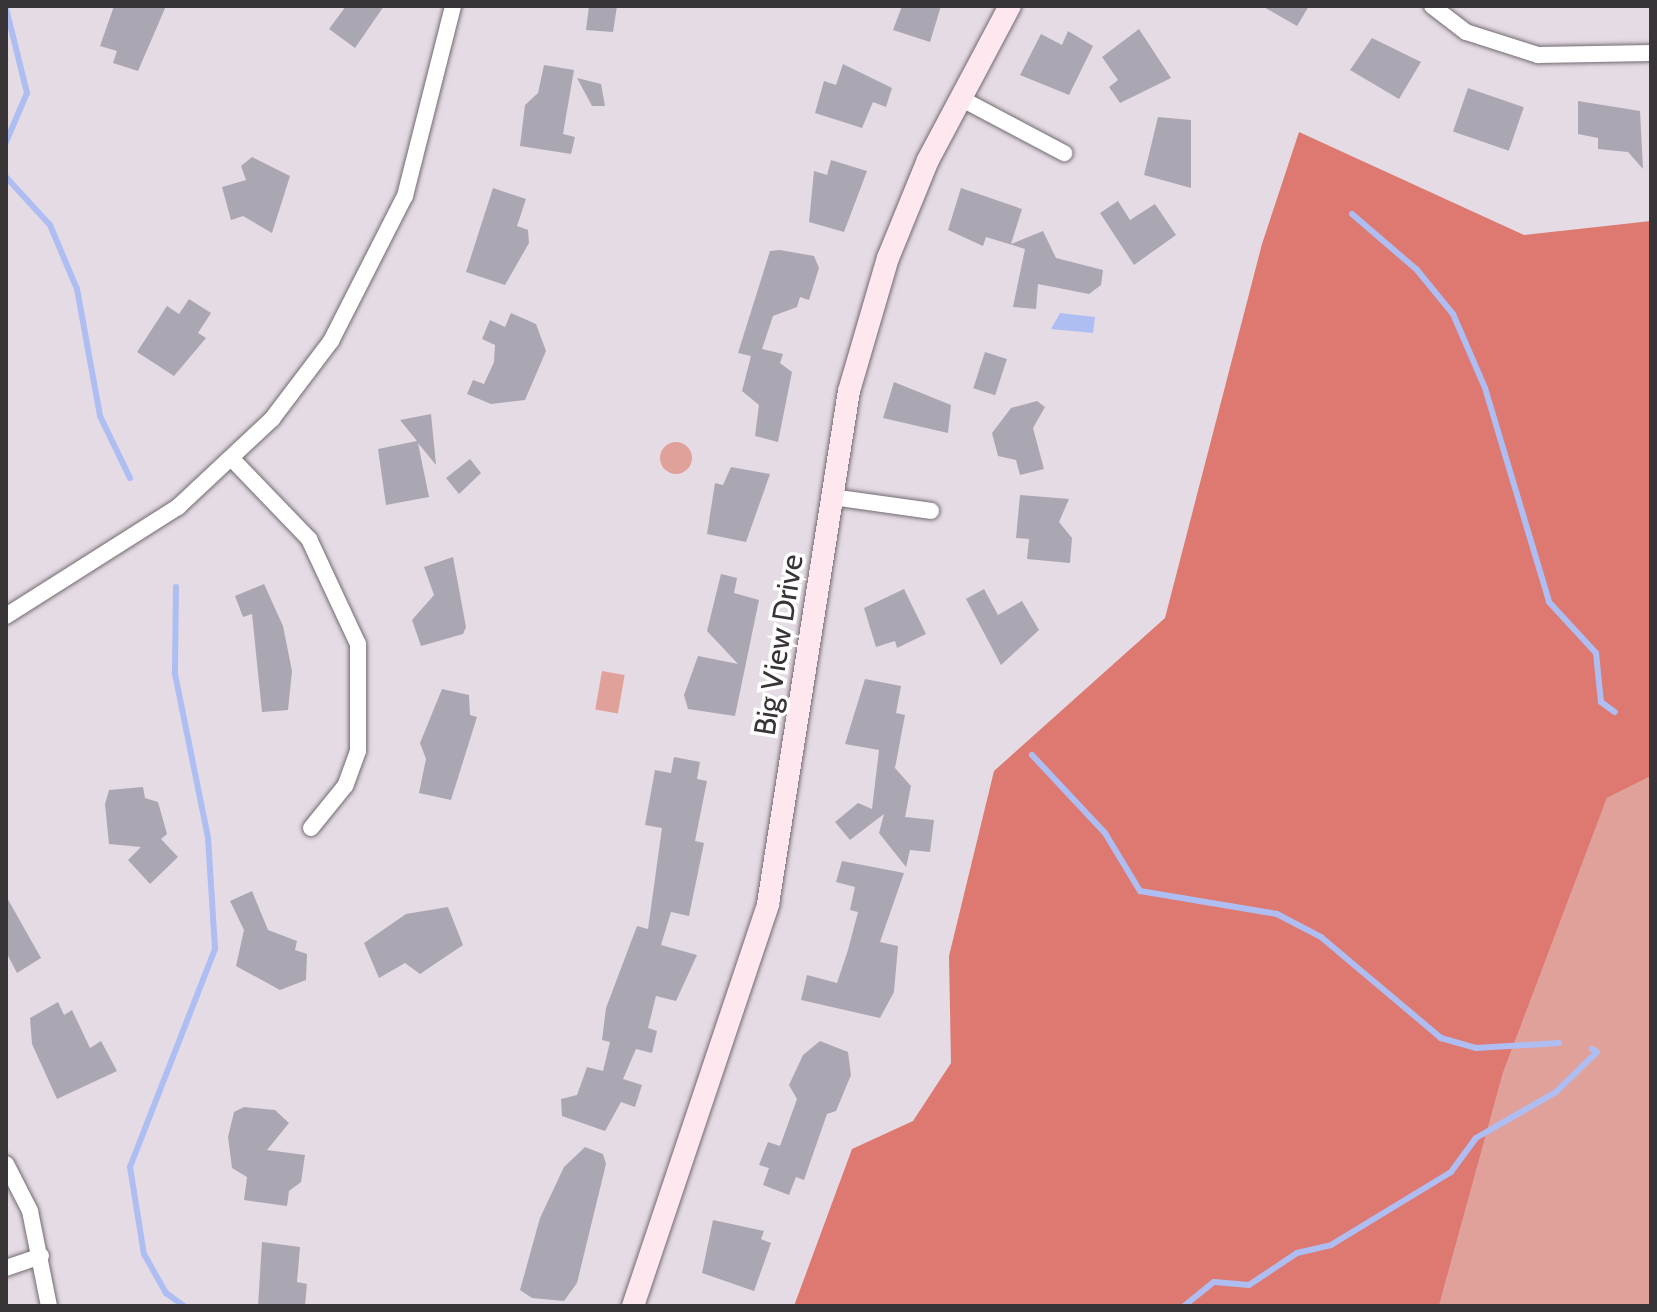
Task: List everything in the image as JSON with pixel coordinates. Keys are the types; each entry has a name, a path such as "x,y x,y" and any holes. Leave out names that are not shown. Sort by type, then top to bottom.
{"street":[{"path":"8,611 140,535 233,460 331,341 367,281 418,158 453,6"},
{"name":"Big View Drive","path":"633,1306 768,904 849,391 888,258 960,98 1010,6"},
{"path":"1432,6 1466,32 1538,55 1651,53"},
{"path":"960,98 1064,153"},
{"path":"233,460 309,539 358,644 358,751 345,786 311,828"},
{"path":"832,497 931,511"},
{"path":"6,1164 41,1256 49,1306"},
{"path":"6,1268 41,1256"}],"shaded area":[{"path":"1299,132 1524,235 1651,221 1651,776 1607,798 1503,1073 1439,1306 794,1306 852,1149 913,1121 951,1063 949,956 994,771 1165,618 1262,244"},
{"path":"676,442 687,447 692,458 687,469 676,474 665,469 660,458 665,447"},
{"path":"602,671 625,675 618,713 595,709"},
{"path":"1651,776 1651,1306 1439,1306 1503,1073 1607,798"}],"water":[{"path":"1060,313 1095,317 1093,333 1051,329"}],"building":[{"path":"114,6 166,6 138,71 113,63 117,51 100,46"},
{"path":"346,6 384,6 355,48 329,29"},
{"path":"589,6 617,6 613,32 586,30"},
{"path":"902,6 941,6 930,42 893,30"},
{"path":"1262,6 1309,6 1297,26"},
{"path":"1139,29 1171,78 1120,103 1109,87 1118,80 1102,57"},
{"path":"1068,31 1093,46 1069,95 1020,75 1041,34 1062,45"},
{"path":"1372,38 1421,62 1399,99 1350,70"},
{"path":"843,64 892,88 886,107 873,102 862,128 815,113 824,81 836,85"},
{"path":"544,65 574,70 563,134 575,137 571,154 520,146 525,105 538,93"},
{"path":"577,78 601,84 605,106 592,106"},
{"path":"1468,88 1524,107 1509,151 1453,131"},
{"path":"1578,101 1640,111 1643,169 1628,152 1598,149 1598,138 1578,134"},
{"path":"1158,117 1191,120 1191,188 1144,175"},
{"path":"252,157 290,176 272,233 243,216 231,220 222,187 246,180 241,166"},
{"path":"831,160 867,171 844,232 809,222 814,171 827,175"},
{"path":"493,188 526,199 517,226 528,230 529,243 505,285 466,272"},
{"path":"961,188 1022,209 1011,244 1043,231 1056,258 1103,270 1101,285 1089,294 1038,284 1036,309 1013,307 1025,249 986,237 983,246 948,230"},
{"path":"1118,201 1130,220 1155,204 1176,235 1134,265 1100,213"},
{"path":"770,251 814,256 819,268 809,300 800,297 797,307 773,316 762,349 783,354 780,363 792,372 778,442 755,436 759,405 742,391 751,356 738,353"},
{"path":"189,299 211,313 198,333 206,338 174,376 137,352 167,306 179,314"},
{"path":"511,313 536,324 546,351 525,400 491,404 467,394 473,380 484,384 494,362 495,345 482,339 490,320 505,327"},
{"path":"985,352 1007,359 995,395 973,388"},
{"path":"894,382 951,405 948,433 883,418"},
{"path":"1037,401 1045,407 1033,428 1044,469 1020,475 1016,460 998,456 992,433 1011,408"},
{"path":"431,414 436,465 418,443 429,497 386,505 378,449 417,441 400,420"},
{"path":"470,459 481,473 459,494 446,478"},
{"path":"731,467 770,474 746,542 707,534 715,483 723,485"},
{"path":"1020,495 1069,499 1059,522 1072,538 1070,563 1027,559 1029,539 1016,538"},
{"path":"453,557 466,627 463,634 421,646 412,620 434,595 424,567"},
{"path":"721,574 737,578 734,593 759,600 735,716 688,709 684,695 698,656 738,664 707,631"},
{"path":"264,584 283,626 292,671 288,710 262,712 252,614 243,617 235,596"},
{"path":"904,589 926,634 897,648 895,641 876,647 864,608"},
{"path":"984,589 998,615 1022,601 1039,630 1001,665 966,599"},
{"path":"865,679 901,686 896,713 905,715 895,768 911,786 905,817 934,820 930,852 910,850 906,867 879,833 884,814 850,840 835,822 858,803 872,809 879,750 845,744"},
{"path":"442,689 469,695 470,715 477,717 451,800 419,793 426,759 420,743"},
{"path":"674,757 700,762 697,779 707,781 695,841 704,843 689,916 671,912 661,945 697,955 676,1001 656,996 648,1028 657,1031 652,1053 636,1049 623,1079 642,1085 635,1107 621,1102 605,1131 562,1116 561,1099 577,1095 587,1067 603,1071 610,1042 602,1040 606,1008 637,926 648,929 662,828 645,825 655,770 671,773"},
{"path":"143,787 145,798 158,802 167,834 161,839 178,857 150,884 128,860 141,847 109,844 105,804 109,790"},
{"path":"842,861 904,873 880,942 898,946 894,992 880,1018 801,1000 807,975 837,983 848,950 858,912 850,910 855,887 836,882"},
{"path":"252,891 268,930 297,941 295,950 307,954 306,980 280,990 236,966 244,930 230,901"},
{"path":"6,896 41,958 17,973 6,952"},
{"path":"448,907 463,945 420,974 405,963 379,978 364,943 406,914"},
{"path":"58,1002 64,1015 72,1010 90,1048 101,1041 117,1071 57,1099 32,1044 30,1018"},
{"path":"820,1041 848,1052 851,1075 836,1111 827,1114 804,1180 796,1177 789,1195 763,1185 769,1168 759,1165 768,1142 780,1146 797,1099 789,1085 803,1055"},
{"path":"244,1107 275,1110 289,1123 267,1150 305,1155 301,1182 289,1191 287,1206 244,1200 247,1177 232,1168 228,1137 234,1112"},
{"path":"585,1147 603,1154 606,1164 577,1283 564,1301 532,1298 520,1290 540,1218 564,1167"},
{"path":"713,1220 764,1231 761,1239 771,1243 754,1291 702,1273"},
{"path":"262,1242 300,1247 297,1282 307,1284 305,1306 258,1306"}],"waterway":[{"path":"6,8 27,93 6,142"},
{"path":"6,177 50,225 77,289 100,416 130,478"},
{"path":"1352,214 1417,270 1453,314 1485,388 1549,602 1596,653 1601,702 1615,712"},
{"path":"176,587 175,674 208,837 215,949 130,1167 144,1254 166,1293 184,1306"},
{"path":"1032,755 1105,833 1140,891 1277,914 1321,937 1441,1038 1476,1048 1559,1043"},
{"path":"1184,1306 1214,1282 1249,1285 1297,1253 1331,1245 1451,1172 1476,1138 1556,1092 1597,1052 1592,1049"}]}
